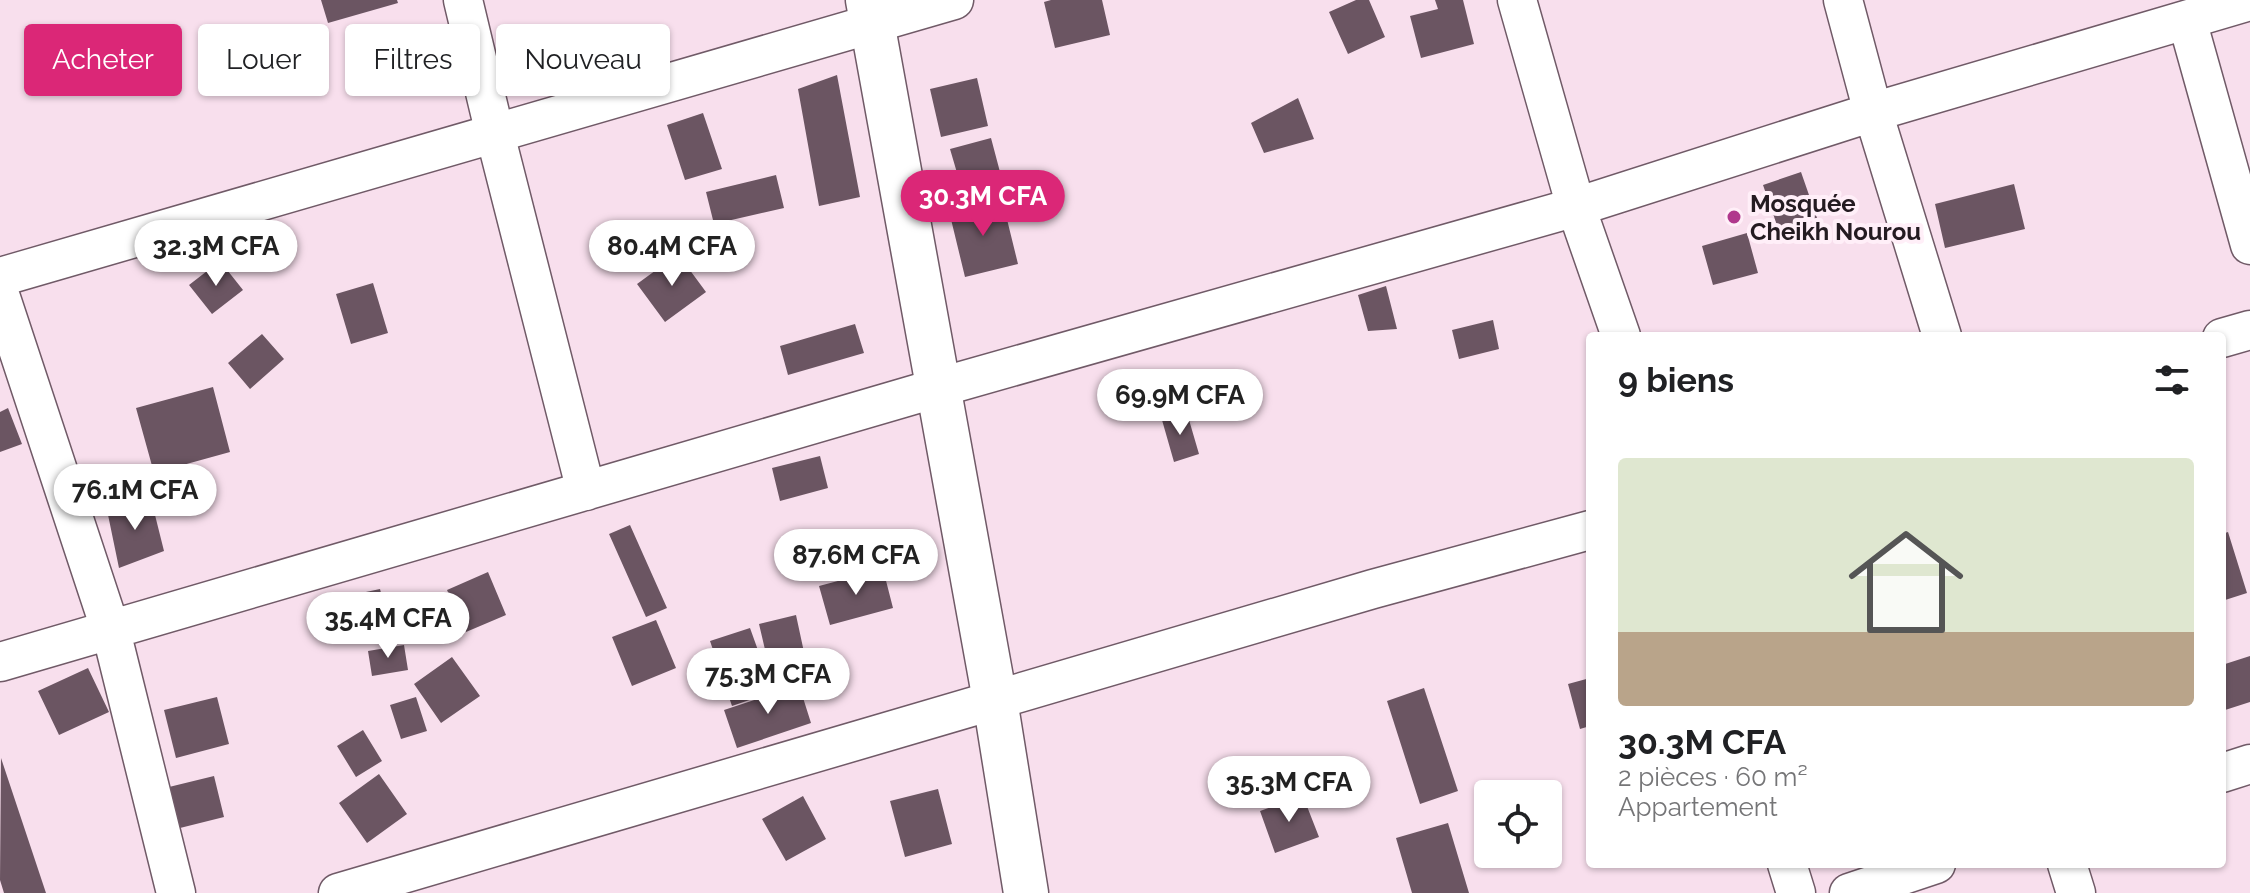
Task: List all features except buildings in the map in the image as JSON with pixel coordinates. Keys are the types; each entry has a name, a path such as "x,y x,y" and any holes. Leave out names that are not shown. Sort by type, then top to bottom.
{"street":[{"path":"463,0 586,491"},
{"path":"0,277 495,134 870,12 954,0"},
{"path":"1517,0 1576,207 1620,332"},
{"path":"1843,0 1873,112 1941,332"},
{"path":"0,662 937,388 1576,207 1873,112 2250,1"},
{"path":"870,12 995,700 1026,893"},
{"path":"2187,20 2250,245"},
{"path":"0,295 111,631 176,893"},
{"path":"2226,337 2250,330"},
{"path":"338,893 1373,589 1586,531"},
{"path":"2226,772 2250,764"},
{"path":"1788,868 1796,893"},
{"path":"1849,893 1924,868"},
{"path":"2068,868 2076,893"}],"place":[{"name":"Mosquée Cheikh Nourou","path":"1734,217"}]}
